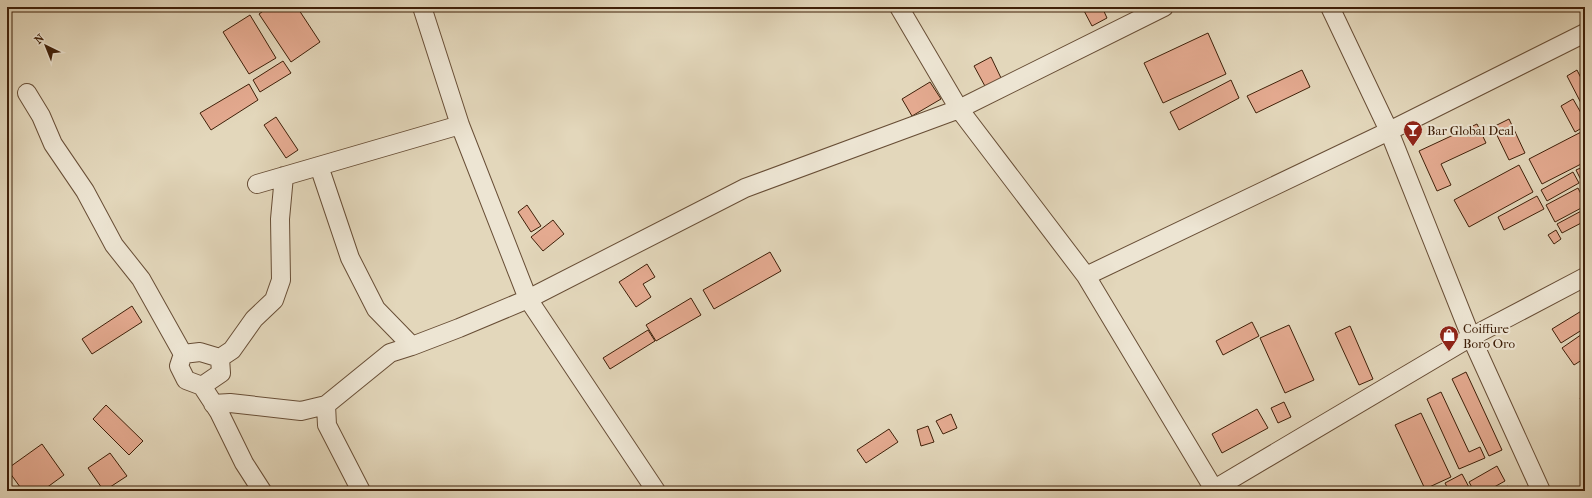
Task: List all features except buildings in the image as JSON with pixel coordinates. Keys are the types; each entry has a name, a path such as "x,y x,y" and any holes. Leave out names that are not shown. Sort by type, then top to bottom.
{"street":[{"path":"422,7 460,125 528,300 656,491"},
{"path":"899,7 960,109 1086,276 1213,490 1471,337 1585,277"},
{"path":"212,404 230,403 301,411 326,404 390,353 460,328 528,300 745,188 960,109 1164,7"},
{"path":"1330,7 1389,131 1471,337 1541,491"},
{"path":"1086,276 1389,131 1585,33"},
{"path":"27,93 41,116 53,144 85,191 114,245 140,279 183,354 179,366 186,380 202,386 212,404 219,412 244,463 262,491"},
{"path":"257,184 460,125"},
{"path":"319,166 353,264 376,309 412,346"},
{"path":"220,358 232,350 254,319 274,300 281,280 280,218 284,176"},
{"path":"183,354 200,352 220,358"},
{"path":"202,386 221,373 220,358"},
{"path":"326,404 327,425 359,490"}],"place":[{"name":"Bar Global Deal","path":"1413,147"},
{"name":"Coiffure Boro Oro","path":"1449,352"}]}
